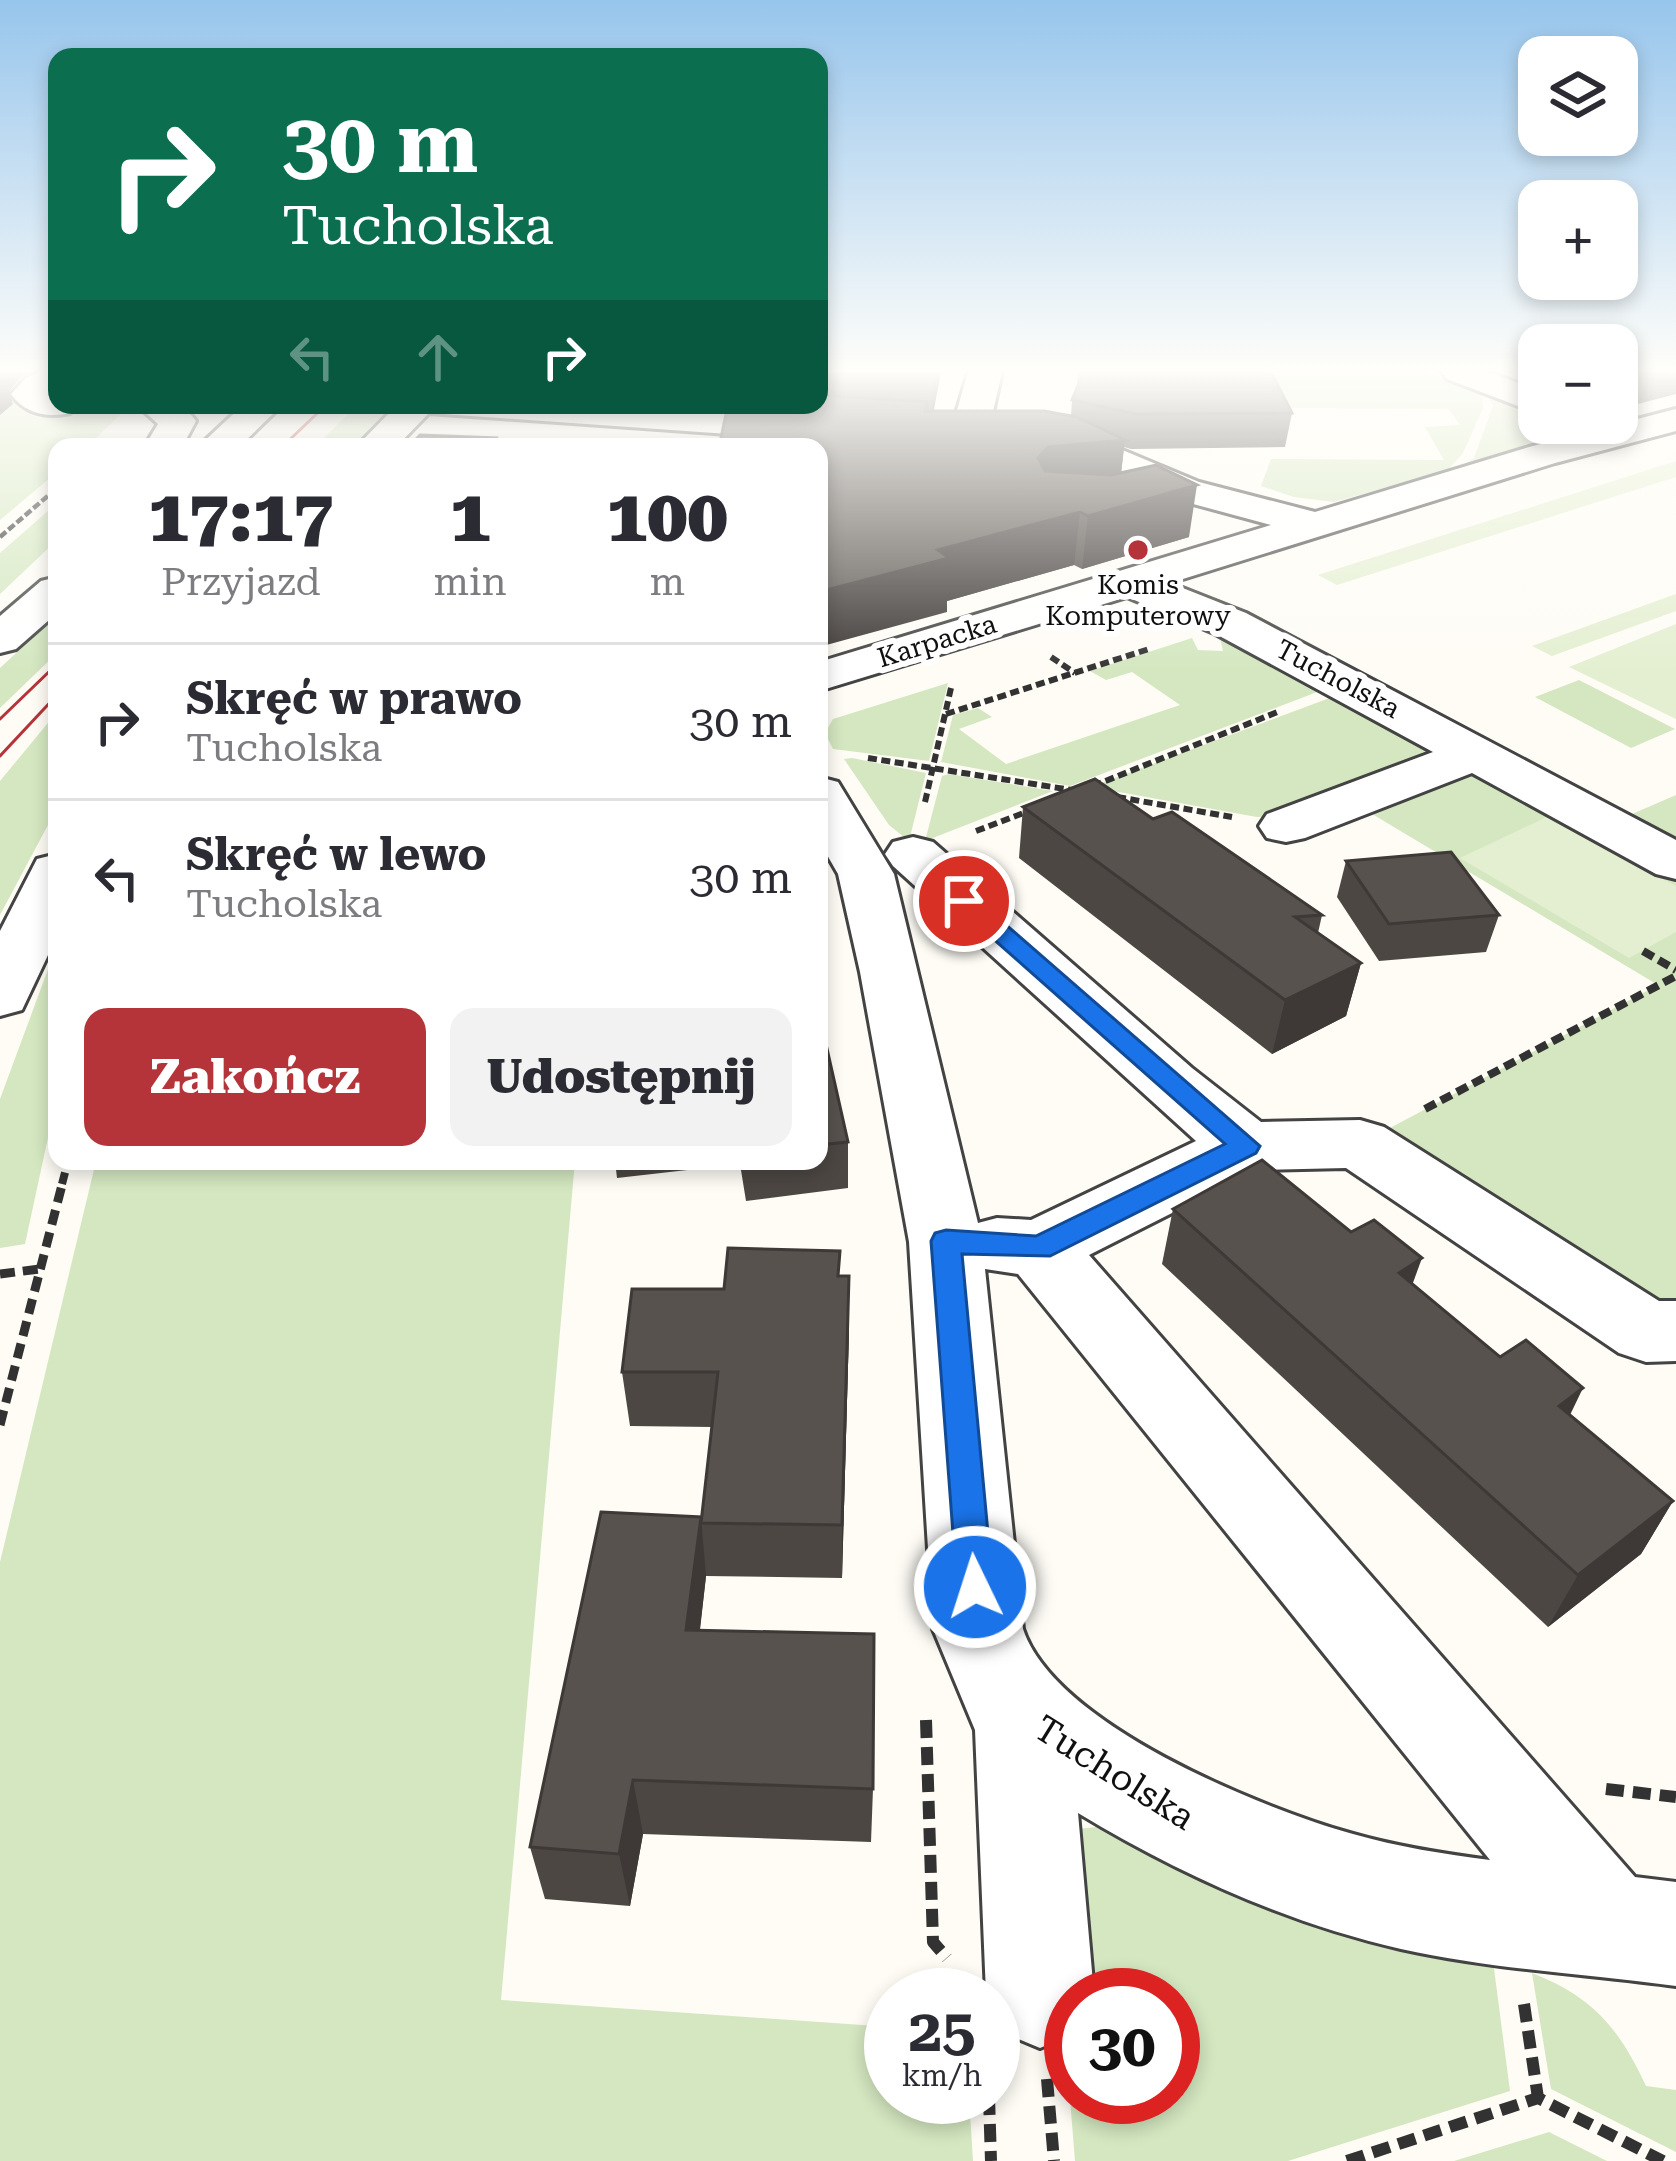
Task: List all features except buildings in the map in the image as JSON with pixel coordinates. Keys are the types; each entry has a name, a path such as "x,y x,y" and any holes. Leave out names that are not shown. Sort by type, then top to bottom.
{"street":[{"path":"1144,473 1185,490 1315,524"},
{"name":"Karpacka","path":"828,673 1472,473"},
{"path":"1125,505 1185,490"},
{"path":"1185,490 1254,543"},
{"name":"Tucholska","path":"1129,582 1230,623 1676,862"},
{"path":"0,639 48,598"},
{"path":"1286,826 1478,753"},
{"name":"Tucholska","path":"843,775 892,972 946,1241 978,1630 988,1665 1022,1715 1128,1788 1240,1846 1401,1898 1642,1929"},
{"path":"913,854 1169,1084 1246,1146"},
{"path":"0,996 48,891"},
{"path":"946,1241 1040,1248 1246,1146 1360,1144 1646,1332 1676,1331"},
{"name":"Tucholska","path":"1040,1248 1642,1929"},
{"path":"1022,1715 1040,1994"}],"path":[{"path":"0,537 48,496"},
{"path":"946,714 1230,623"},
{"path":"913,854 963,634"},
{"path":"1059,799 1348,684"},
{"path":"843,775 933,768 1286,826"},
{"path":"913,854 1039,807"},
{"path":"1360,1144 1676,973 1643,951"},
{"path":"0,1425 66,1170"},
{"path":"0,1274 41,1269"},
{"path":"1347,2161 1538,2098 1663,2161"},
{"path":"989,2124 991,2161"}],"green space":[{"path":"0,473 48,473 48,480 0,520"},
{"path":"1266,473 1438,473 1334,502 1294,497 1261,486"},
{"path":"1639,473 1676,473 1676,477 1337,585 1318,575"},
{"path":"48,511 48,549 0,594 0,553"},
{"path":"1676,594 1676,611 1552,656 1532,646"},
{"path":"48,623 48,662 0,708 0,668"},
{"path":"1676,624 1676,719 1569,667"},
{"path":"1192,638 1198,650 1223,651 1220,638 1227,638 1325,689 1070,786 941,762 953,715 978,708 992,717 959,729 1006,764 1180,705 1132,672 1106,680 1090,671"},
{"path":"1579,680 1675,729 1631,748 1535,697"},
{"path":"948,683 929,761 833,749 828,728 833,719"},
{"path":"1335,696 1431,747 1433,759 1285,816 1257,817 1091,787"},
{"path":"48,723 48,825 0,915 0,781"},
{"path":"1478,753 1609,824 1676,795 1676,1331 1360,1144 1658,985 1352,802"},
{"path":"844,759 926,773 909,841 889,825"},
{"path":"942,776 1053,791 925,841"},
{"path":"1549,816 1676,886 1676,932 1629,958 1460,858"},
{"path":"48,969 48,1138 25,1244 0,1248 0,1099"},
{"path":"94,1170 574,1170 501,2000 864,2025 864,2124 971,2124 973,2161 0,2161 0,1562"},
{"path":"1096,1827 1493,1961 1510,2091 1288,2161 1075,2161 1072,2124 1200,2124 1200,1968 1059,1968 1051,1863 1071,1830"},
{"path":"1532,1973 1572,1993 1602,2017 1646,2086 1676,2090 1676,2152 1551,2089"},
{"path":"1549,2132 1607,2161 1454,2161"}],"tram line":[{"path":"0,719 48,673"},
{"path":"0,756 48,705"}],"place":[{"name":"Komis Komputerowy","path":"1138,550"}],"route":[{"path":"964,901 1169,1084 1246,1146 1040,1248 946,1241 975,1587"}]}
